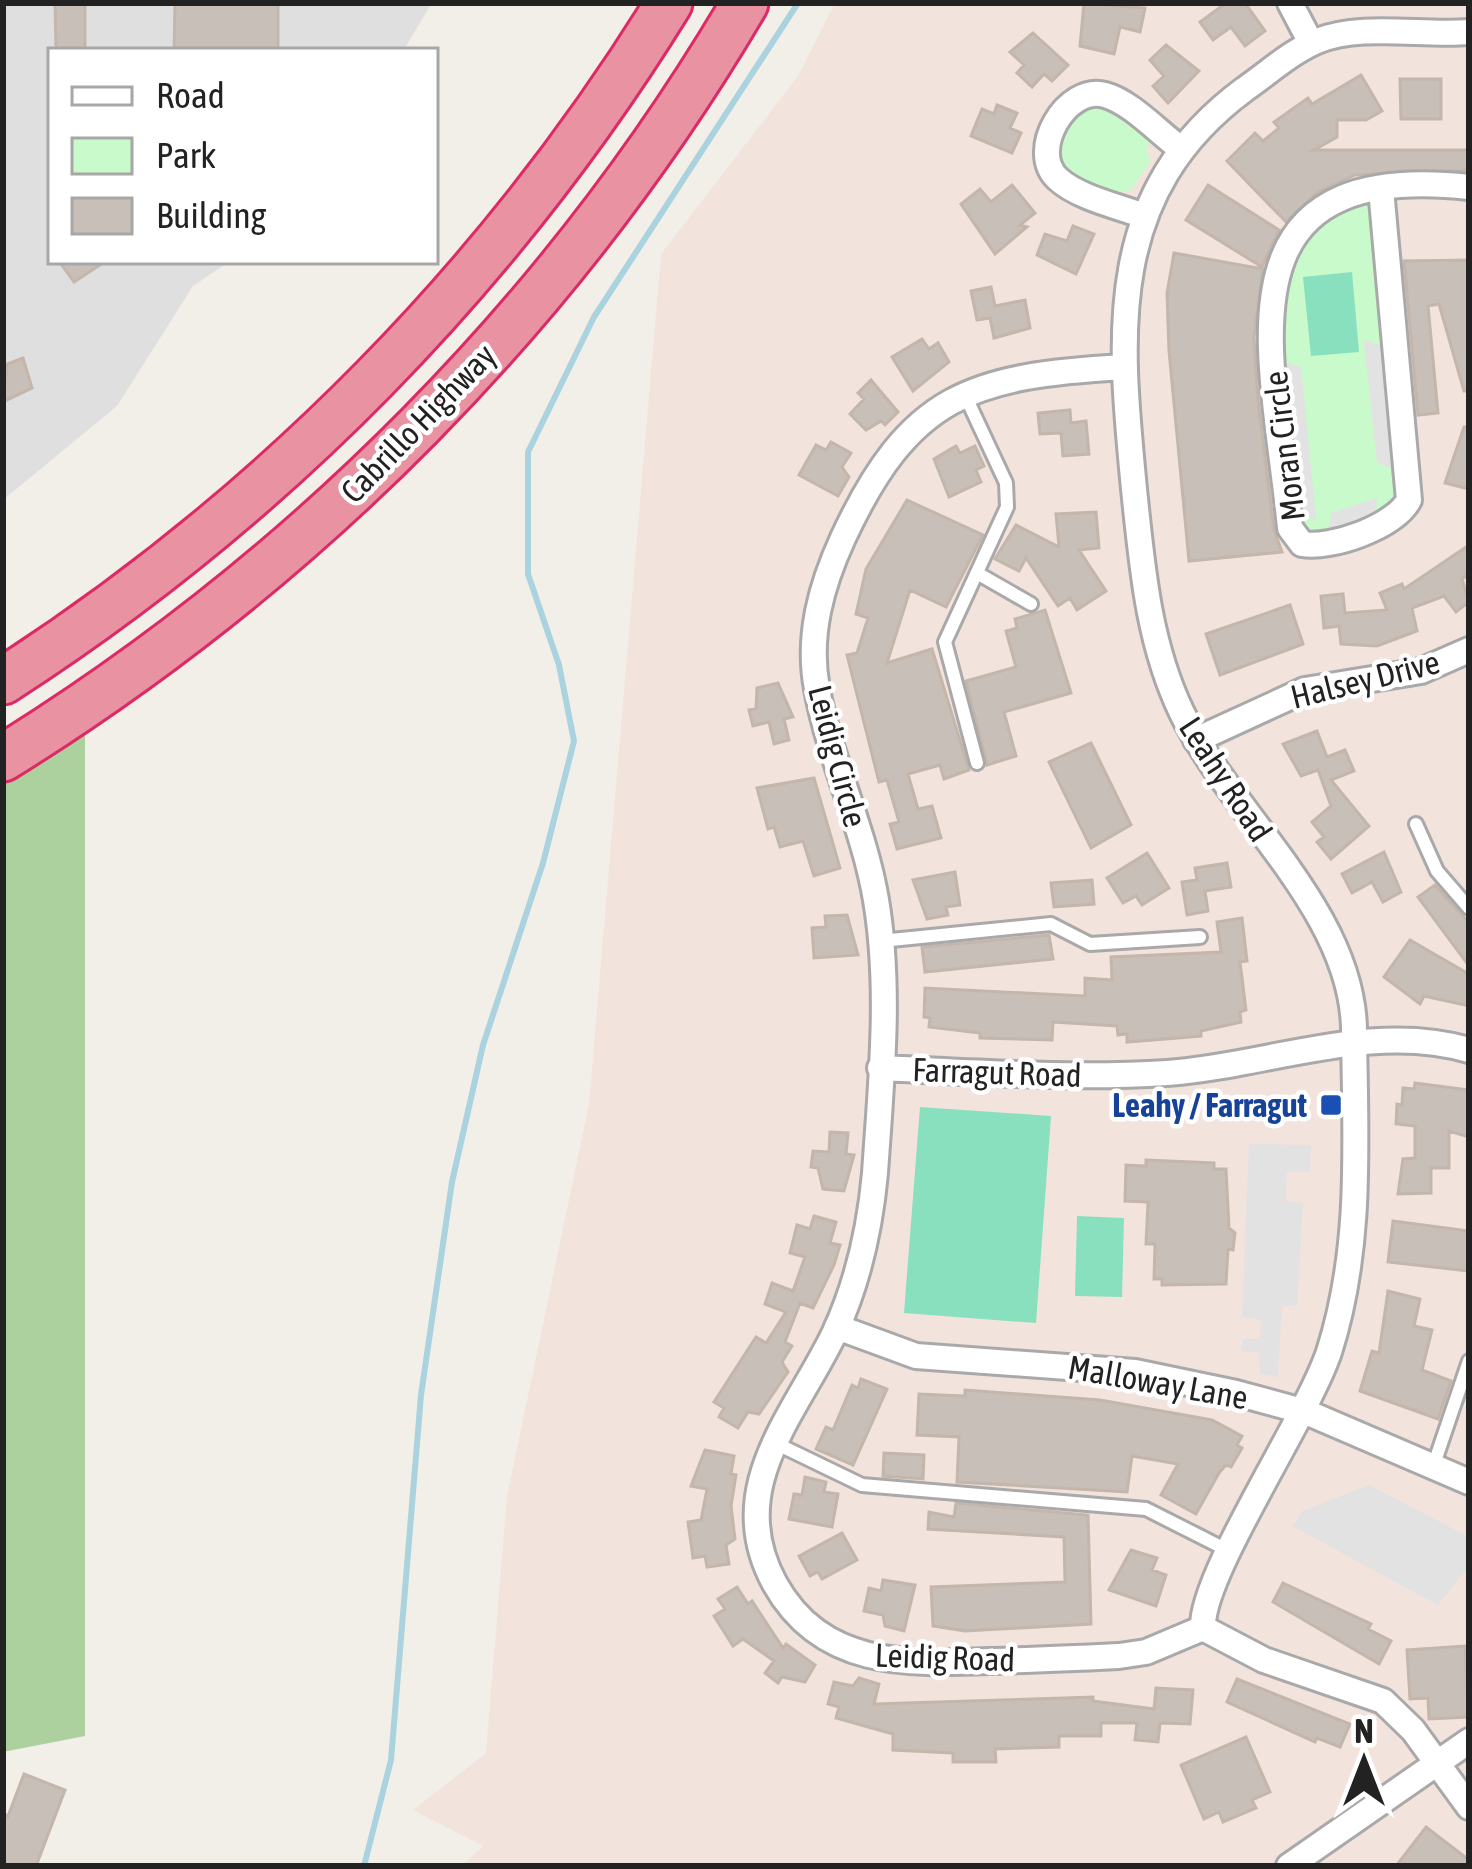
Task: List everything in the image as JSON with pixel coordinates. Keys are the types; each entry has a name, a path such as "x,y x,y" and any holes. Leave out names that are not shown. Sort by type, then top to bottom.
{"highway":[{"name":"Cabrillo Highway","path":"3,681 175,558 375,378 522,212 669,3"},
{"name":"Cabrillo Highway","path":"3,758 196,626 401,445 497,344 583,240 664,129 746,3"}],"street":[{"path":"1290,3 1311,43"},
{"name":"Leahy Road","path":"1203,1628 1204,1603 1306,1412 1340,1313 1353,1239 1354,1044 1348,996 1312,905 1196,740 1172,687 1148,606 1124,368 1126,285 1144,216 1181,149 1231,100 1311,43 1349,34 1469,32"},
{"path":"1144,216 1059,179 1049,164 1048,138 1070,103 1098,93 1115,99 1181,149"},
{"name":"Moran Circle","path":"1381,189 1409,500 1391,519 1328,544 1303,544 1291,528 1273,343 1273,283 1278,260 1299,228 1333,203 1381,189 1469,187"},
{"name":"Leidig Circle","path":"837,1327 869,1222 880,1067 881,940 868,864 817,691 816,620 830,569 876,471 913,428 964,394 1035,374 1124,368"},
{"name":"Halsey Drive","path":"1196,740 1305,690 1421,671 1469,650"},
{"name":"Farragut Road","path":"880,1067 1169,1073 1406,1039 1469,1049"},
{"name":"Malloway Lane","path":"837,1327 916,1356 1135,1372 1306,1412 1469,1482"},
{"name":"Leidig Road","path":"837,1327 772,1441 757,1494 765,1563 804,1622 846,1650 897,1663 1120,1656 1146,1652 1203,1628"},
{"path":"1203,1628 1264,1660 1382,1701 1437,1762 1469,1807"},
{"path":"1289,1866 1469,1741"}],"lane":[{"path":"964,394 1008,495 1003,522 945,642 977,763"},
{"path":"977,572 1031,604"},
{"path":"1416,824 1437,872 1469,908"},
{"path":"881,940 1051,924 1090,944 1199,937"},
{"path":"1433,1467 1469,1361"},
{"path":"772,1441 862,1485 1146,1509 1230,1552"}],"shaded area":[{"path":"3,3 432,3 405,48 48,48 48,264 226,264 193,286 117,406 3,500"},
{"path":"835,3 1469,3 1469,1866 461,1866 483,1846 413,1810 486,1753 507,1496 589,1104 661,254 798,76"},
{"path":"1364,340 1381,345 1398,471 1377,462"},
{"path":"1284,362 1301,367 1316,520 1299,514"},
{"path":"1377,498 1375,520 1328,533 1331,513"},
{"path":"1249,1144 1311,1145 1310,1172 1287,1172 1286,1201 1303,1203 1297,1306 1282,1306 1278,1377 1260,1374 1259,1353 1241,1351 1242,1339 1260,1339 1261,1320 1242,1317"},
{"path":"1369,1485 1469,1537 1469,1566 1438,1605 1292,1526 1302,1511"}],"green space":[{"path":"1106,107 1152,142 1146,148 1151,160 1131,190 1102,190 1058,166 1054,146 1075,109"},
{"path":"1366,205 1371,209 1381,345 1364,341 1377,462 1398,471 1398,496 1375,520 1376,498 1328,533 1311,535 1302,529 1299,514 1315,519 1301,367 1284,362 1285,284 1290,263 1316,229"},
{"path":"1352,272 1359,352 1311,356 1303,277"},
{"path":"85,724 85,1736 3,1752 3,779"},
{"path":"920,1107 1051,1116 1036,1323 904,1313"},
{"path":"1077,1216 1124,1218 1122,1297 1075,1296"}],"building":[{"path":"55,3 85,3 85,48 56,48"},
{"path":"175,3 278,3 278,48 174,48"},
{"path":"1084,3 1145,8 1140,32 1120,27 1114,54 1080,46"},
{"path":"1226,3 1245,3 1265,31 1245,46 1231,27 1213,40 1200,22"},
{"path":"1033,33 1068,65 1052,81 1044,74 1032,87 1017,73 1024,65 1010,52"},
{"path":"1166,45 1199,71 1168,103 1153,86 1164,76 1150,60"},
{"path":"1361,75 1382,111 1366,120 1337,120 1337,137 1314,150 1469,150 1469,170 1355,175 1318,192 1286,222 1227,161 1255,133 1263,141 1279,128 1274,122 1308,98 1312,104"},
{"path":"1400,79 1441,79 1441,119 1401,119"},
{"path":"997,105 1017,113 1010,128 1021,133 1012,153 971,136 982,109 994,114"},
{"path":"1012,185 1035,213 1020,225 1027,227 995,254 961,204 980,189 991,202"},
{"path":"1208,185 1279,230 1262,267 1186,220"},
{"path":"1073,226 1094,234 1076,274 1037,255 1045,234 1067,241"},
{"path":"1174,253 1263,269 1254,337 1258,400 1274,530 1282,552 1189,561 1169,351 1167,293"},
{"path":"1469,260 1469,391 1464,391 1439,304 1428,306 1438,413 1418,415 1404,261"},
{"path":"61,264 101,264 74,282"},
{"path":"991,287 995,306 1025,300 1030,328 994,338 990,318 977,320 971,291"},
{"path":"922,339 929,349 938,343 949,362 913,391 892,357"},
{"path":"23,358 32,388 3,402 7,364"},
{"path":"871,380 898,412 885,425 881,421 866,430 850,414 864,399 858,393"},
{"path":"1070,410 1071,423 1086,421 1089,454 1063,456 1061,433 1040,434 1038,413"},
{"path":"1464,427 1469,427 1469,489 1445,483"},
{"path":"831,442 851,453 842,467 849,477 838,496 799,475 816,445 826,450"},
{"path":"956,446 960,453 975,446 984,466 976,470 981,482 949,497 934,459"},
{"path":"907,500 983,535 946,607 910,590 887,663 932,649 969,770 944,779 940,765 908,774 918,809 932,806 941,838 897,849 890,824 899,822 887,780 879,782 847,655 857,653 868,618 856,614 866,569"},
{"path":"1096,512 1099,548 1079,550 1106,591 1077,610 1070,598 1058,606 1026,558 1019,571 995,559 1016,525 1059,547 1056,514"},
{"path":"1469,545 1469,574 1462,579 1469,602 1456,612 1444,596 1412,608 1417,631 1377,646 1341,644 1339,626 1324,628 1321,596 1343,594 1345,613 1387,610 1380,593 1402,584 1404,589"},
{"path":"1290,605 1303,644 1220,675 1206,634"},
{"path":"1045,610 1071,693 1004,712 1016,756 987,765 966,681 1016,667 1006,631 1017,628 1015,619"},
{"path":"778,683 793,717 784,719 789,740 774,744 769,722 753,726 749,710 756,709 757,688"},
{"path":"1317,731 1327,757 1345,750 1354,771 1331,780 1369,826 1331,859 1317,842 1324,837 1312,822 1331,806 1318,770 1301,776 1283,744"},
{"path":"1091,743 1131,825 1091,848 1049,762"},
{"path":"814,778 840,868 814,876 803,841 780,847 774,827 768,829 757,788"},
{"path":"1384,852 1401,892 1383,902 1372,882 1352,893 1342,874"},
{"path":"1147,853 1169,888 1142,905 1136,896 1123,903 1107,878"},
{"path":"1227,863 1231,887 1205,891 1208,911 1187,915 1182,882 1197,880 1195,868"},
{"path":"955,872 960,905 946,907 948,915 927,919 913,880"},
{"path":"1092,880 1094,904 1054,907 1051,883"},
{"path":"1435,885 1469,923 1469,966 1418,897"},
{"path":"847,915 858,955 814,958 812,928 826,927 825,916"},
{"path":"1242,918 1247,961 1240,962 1246,1010 1240,1012 1241,1022 1201,1031 1201,1036 1127,1042 1127,1034 1118,1035 1117,1026 1053,1022 1052,1040 980,1038 980,1033 929,1027 930,1018 924,1017 925,988 1085,996 1085,978 1112,980 1111,957 1221,952 1217,922"},
{"path":"1049,935 1053,959 925,972 922,947"},
{"path":"1410,940 1469,974 1469,1006 1424,996 1420,1004 1384,977"},
{"path":"1415,1083 1469,1090 1469,1137 1449,1131 1449,1168 1431,1168 1431,1193 1398,1194 1403,1159 1415,1158 1415,1126 1396,1124 1397,1104 1402,1105 1403,1088 1414,1089"},
{"path":"830,1132 848,1133 846,1154 854,1155 844,1191 823,1189 818,1168 811,1167 813,1151 829,1152"},
{"path":"1146,1160 1214,1163 1214,1169 1226,1169 1229,1228 1235,1233 1233,1250 1228,1249 1226,1284 1162,1285 1162,1279 1154,1279 1155,1244 1146,1244 1148,1202 1125,1201 1126,1165 1146,1166"},
{"path":"814,1216 836,1222 830,1243 840,1245 834,1265 813,1308 800,1303 785,1342 792,1346 782,1362 788,1372 759,1414 748,1412 738,1428 719,1417 724,1408 714,1402 756,1337 766,1343 786,1312 765,1304 772,1283 793,1291 805,1257 790,1253 797,1225 810,1229"},
{"path":"1393,1221 1469,1231 1469,1271 1388,1262"},
{"path":"1388,1291 1420,1299 1414,1326 1432,1330 1422,1370 1451,1381 1438,1419 1360,1391 1372,1351 1379,1353"},
{"path":"861,1379 887,1389 853,1465 816,1449 826,1427 833,1430 852,1385 858,1388"},
{"path":"965,1390 1100,1400 1212,1420 1242,1436 1237,1445 1242,1448 1231,1467 1226,1465 1219,1473 1196,1514 1161,1495 1178,1464 1132,1456 1127,1492 957,1482 959,1437 917,1435 919,1394 965,1396"},
{"path":"705,1450 734,1456 731,1474 736,1475 731,1506 735,1539 726,1545 729,1564 707,1567 705,1556 693,1558 688,1522 701,1520 707,1489 691,1486"},
{"path":"884,1453 924,1455 923,1479 883,1476"},
{"path":"805,1477 826,1482 824,1492 838,1494 832,1527 789,1519 794,1494 802,1495"},
{"path":"956,1503 1088,1515 1091,1624 965,1631 933,1626 931,1587 1065,1582 1064,1537 928,1529 929,1512 954,1517"},
{"path":"842,1533 857,1560 822,1579 818,1572 810,1576 799,1556"},
{"path":"1131,1550 1157,1558 1152,1570 1166,1575 1156,1606 1109,1590"},
{"path":"883,1580 915,1585 904,1631 885,1626 883,1615 864,1611 869,1588 881,1591"},
{"path":"1283,1583 1371,1624 1368,1629 1391,1641 1379,1664 1273,1602"},
{"path":"737,1587 783,1648 786,1644 815,1665 805,1682 782,1677 778,1683 765,1673 774,1661 743,1639 733,1646 714,1616 725,1609 718,1599"},
{"path":"1465,1646 1469,1717 1429,1719 1428,1698 1410,1699 1407,1650"},
{"path":"859,1678 879,1684 874,1704 1093,1697 1093,1701 1154,1709 1156,1688 1193,1690 1190,1724 1160,1723 1158,1742 1135,1740 1137,1723 1101,1723 1101,1736 1059,1736 1059,1747 995,1749 996,1762 953,1762 953,1753 893,1750 893,1734 836,1718 839,1707 828,1704 834,1682 853,1686"},
{"path":"1237,1679 1350,1724 1340,1747 1317,1738 1315,1742 1227,1702"},
{"path":"1246,1737 1270,1792 1252,1800 1256,1808 1223,1822 1219,1812 1204,1819 1181,1765"},
{"path":"24,1774 65,1790 36,1866 3,1866 3,1814 8,1816"},
{"path":"1426,1827 1469,1860 1469,1866 1396,1866"}],"waterway":[{"path":"364,1866 391,1760 421,1395 452,1182 483,1045 543,863 574,741 559,665 528,574 528,452 594,317 798,3"}],"place":[{"name":"Leahy / Farragut","path":"1331,1105"}]}
